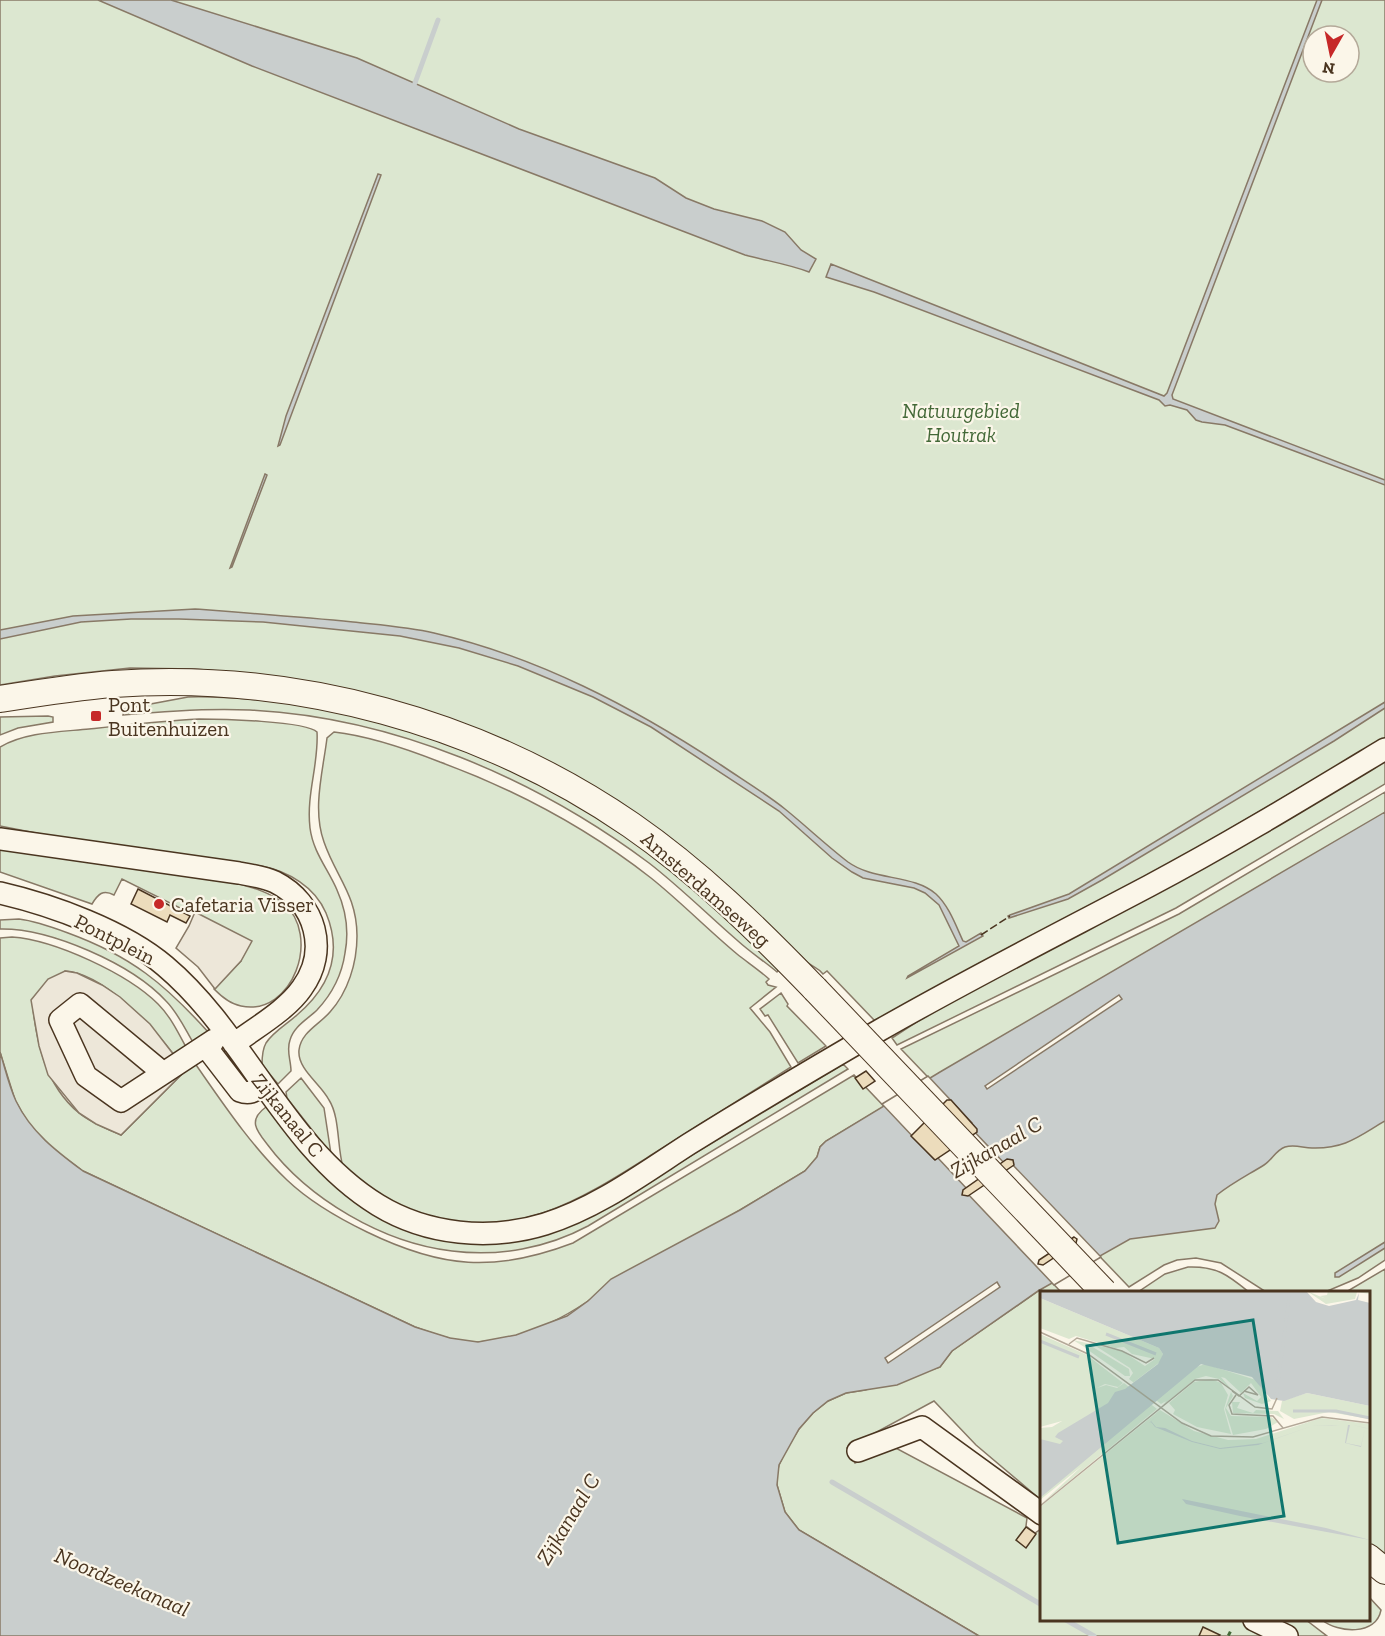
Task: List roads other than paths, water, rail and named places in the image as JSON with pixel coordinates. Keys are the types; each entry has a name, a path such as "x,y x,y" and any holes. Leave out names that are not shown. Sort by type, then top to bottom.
{"main road":[{"name":"Amsterdamseweg","path":"0,699 115,684 185,683 252,686 351,703 421,722 529,765 632,826 711,887 815,989 1102,1291"},
{"path":"1370,1559 1385,1571"}],"street":[{"name":"Zijkanaal C","path":"234,1044 262,1085 331,1167 364,1196 392,1212 434,1228 473,1234 514,1231 546,1224 593,1202 880,1030 999,964 1202,857 1385,749"},
{"path":"0,839 239,873 274,881 296,896 310,916 316,935 317,951 310,975 295,997 234,1044"},
{"name":"Pontplein","path":"0,893 97,926 163,963 197,997 234,1044"},
{"path":"162,1072 80,1004 60,1020 86,1076 121,1101 214,1040 210,1048 212,1055 240,1091 252,1093 262,1085"},
{"path":"858,1451 922,1427 1040,1513"},
{"path":"1256,1621 1287,1636"}],"water":[{"path":"98,0 171,0 357,58 519,129 655,178 686,198 714,209 762,221 785,232 801,250 816,259 809,272 745,255 252,66"},
{"path":"1317,0 1322,0 1313,24 1308,24"},
{"path":"1301,42 1301,55 1172,395 1173,399 1385,480 1385,485 1225,425 1196,420 1187,410 1170,405 1165,406 1159,400 874,292 826,277 831,264 1164,396"},
{"path":"378,174 381,175 278,446 286,416"},
{"path":"265,474 267,475 230,568"},
{"path":"195,609 414,629 473,643 547,670 619,704 688,744 777,803 840,856 858,868 927,888 945,904 963,941 966,942 981,933 983,936 907,978 959,946 939,905 925,893 914,888 863,878 852,872 832,858 779,811 651,727 593,697 518,666 459,648 400,636 263,622 179,619 81,622 0,639 0,630 73,616"},
{"path":"1385,702 1385,708 1334,741 1102,880 1068,899 1009,918 1010,915 1069,894"},
{"name":"Noordzeekanaal","path":"1385,812 1385,1121 1343,1144 1324,1148 1292,1146 1282,1148 1264,1165 1217,1195 1215,1204 1219,1221 1215,1228 1130,1239 1038,1291 952,1351 940,1367 897,1385 846,1393 828,1401 799,1429 779,1465 777,1485 785,1512 799,1530 979,1636 0,1636 0,1052 9,1083 22,1112 54,1148 83,1171 415,1327 450,1338 478,1342 516,1335 567,1316 588,1301 611,1279 740,1210 805,1171 817,1157 820,1147 826,1141"},
{"path":"1385,1242 1385,1248 1339,1277 1335,1277 1335,1273"}],"waterway":[{"path":"415,83 438,20"},
{"path":"832,1482 1040,1604"},
{"path":"1068,1621 1094,1636"}],"place":[{"name":"Pont Buitenhuizen","path":"96,716"},
{"name":"Cafetaria Visser","path":"159,904"}],"park label":[{"name":"Natuurgebied Houtrak","path":"961,422"}]}
